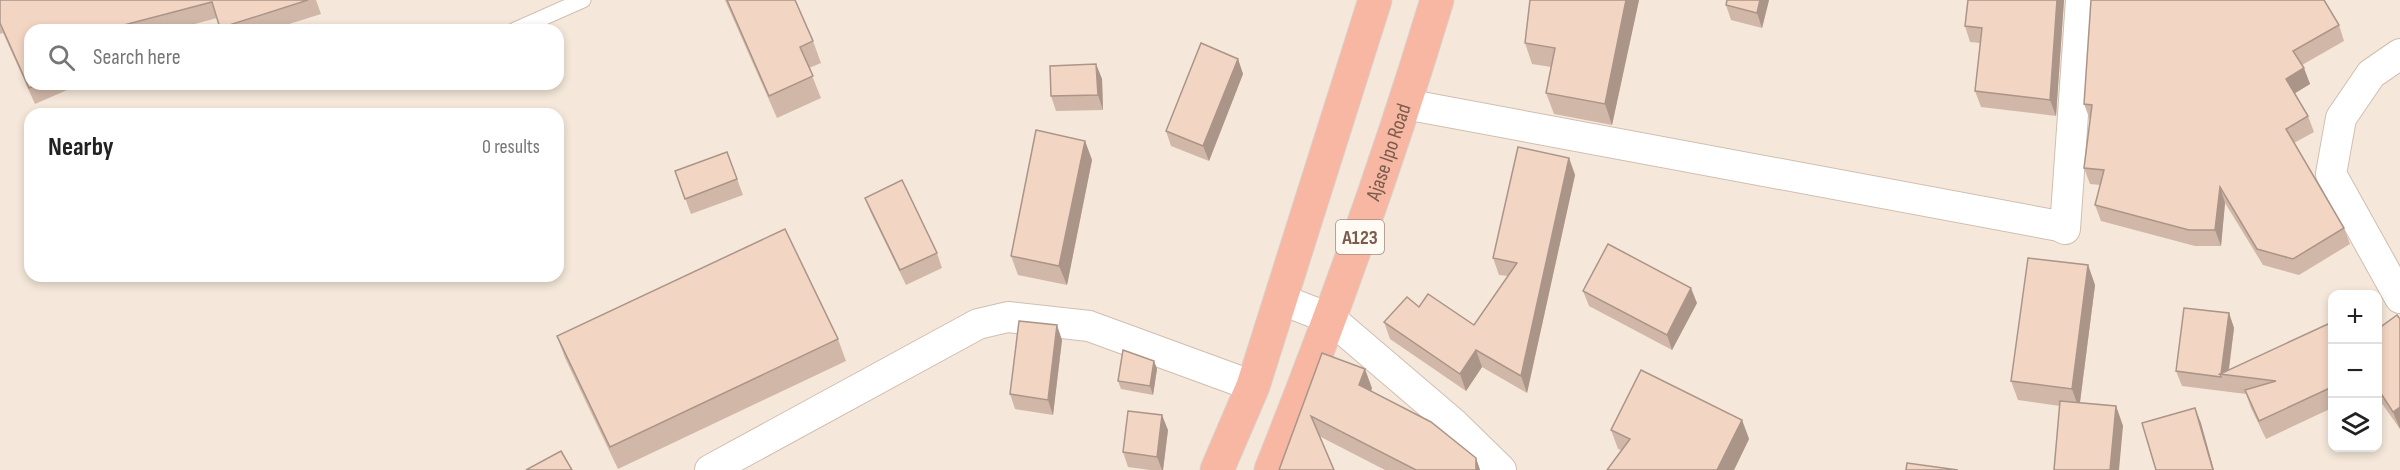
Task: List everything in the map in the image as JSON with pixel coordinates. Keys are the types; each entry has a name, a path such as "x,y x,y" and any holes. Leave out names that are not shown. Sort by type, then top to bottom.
{"highway":[{"name":"A123","path":"1218,470 1253,386 1375,0"},
{"name":"Ajase Ipo Road","path":"1271,470 1331,319 1405,104 1437,0"}],"street":[{"path":"1405,104 2048,224 2065,230 2081,0"},
{"path":"2400,54 2371,74 2341,118 2331,174 2400,298"},
{"path":"1280,299 1331,319 1454,424 1501,470"},
{"path":"710,470 978,324 1008,317 1089,326 1253,386"}],"lane":[{"path":"529,24 583,0"}],"shaded area":[{"path":"0,0 2400,0 2400,470 0,470"}],"building":[{"path":"0,0 308,0 233,24 219,24 212,2 128,24 24,24 24,77 0,23"},
{"path":"727,0 795,0 813,41 800,47 813,76 769,96"},
{"path":"1530,0 1626,0 1605,104 1546,93 1555,48 1525,43"},
{"path":"1727,0 1760,0 1757,13 1726,5"},
{"path":"1968,0 2057,0 2050,100 1975,91 1982,28 1965,26"},
{"path":"2091,0 2324,0 2339,25 2293,51 2304,68 2286,79 2308,116 2286,129 2344,228 2293,259 2257,249 2220,187 2215,230 2189,230 2095,205 2104,170 2084,168 2092,105 2084,104"},
{"path":"1201,43 1238,59 1203,146 1166,131"},
{"path":"1096,64 1098,95 1051,96 1050,66"},
{"path":"1036,130 1085,141 1059,266 1011,256"},
{"path":"1518,147 1569,158 1521,376 1476,350 1460,374 1384,322 1407,297 1419,307 1428,294 1474,325 1517,263 1493,258"},
{"path":"727,152 737,179 685,199 675,171"},
{"path":"902,180 937,253 900,270 865,198"},
{"path":"785,229 838,339 610,447 557,336"},
{"path":"1608,244 1691,288 1667,335 1583,291"},
{"path":"2028,258 2088,265 2072,389 2011,381"},
{"path":"2184,308 2229,313 2221,377 2176,371"},
{"path":"2397,315 2400,319 2400,407 2393,412 2382,395 2382,326"},
{"path":"1019,321 1057,325 1048,400 1010,394"},
{"path":"2328,324 2328,389 2259,421 2245,390 2276,381 2220,374"},
{"path":"1123,350 1154,361 1150,386 1118,381"},
{"path":"1322,353 1365,369 1359,385 1431,422 1476,458 1476,470 1416,470 1311,416 1334,470 1279,470"},
{"path":"1641,370 1742,420 1717,470 1607,470 1630,439 1611,430"},
{"path":"2060,401 2116,406 2110,470 2054,470"},
{"path":"2195,408 2213,470 2156,470 2142,423"},
{"path":"1128,411 1162,415 1157,457 1123,452"},
{"path":"561,451 572,470 526,470"},
{"path":"1907,463 1958,470 1906,470"}]}
